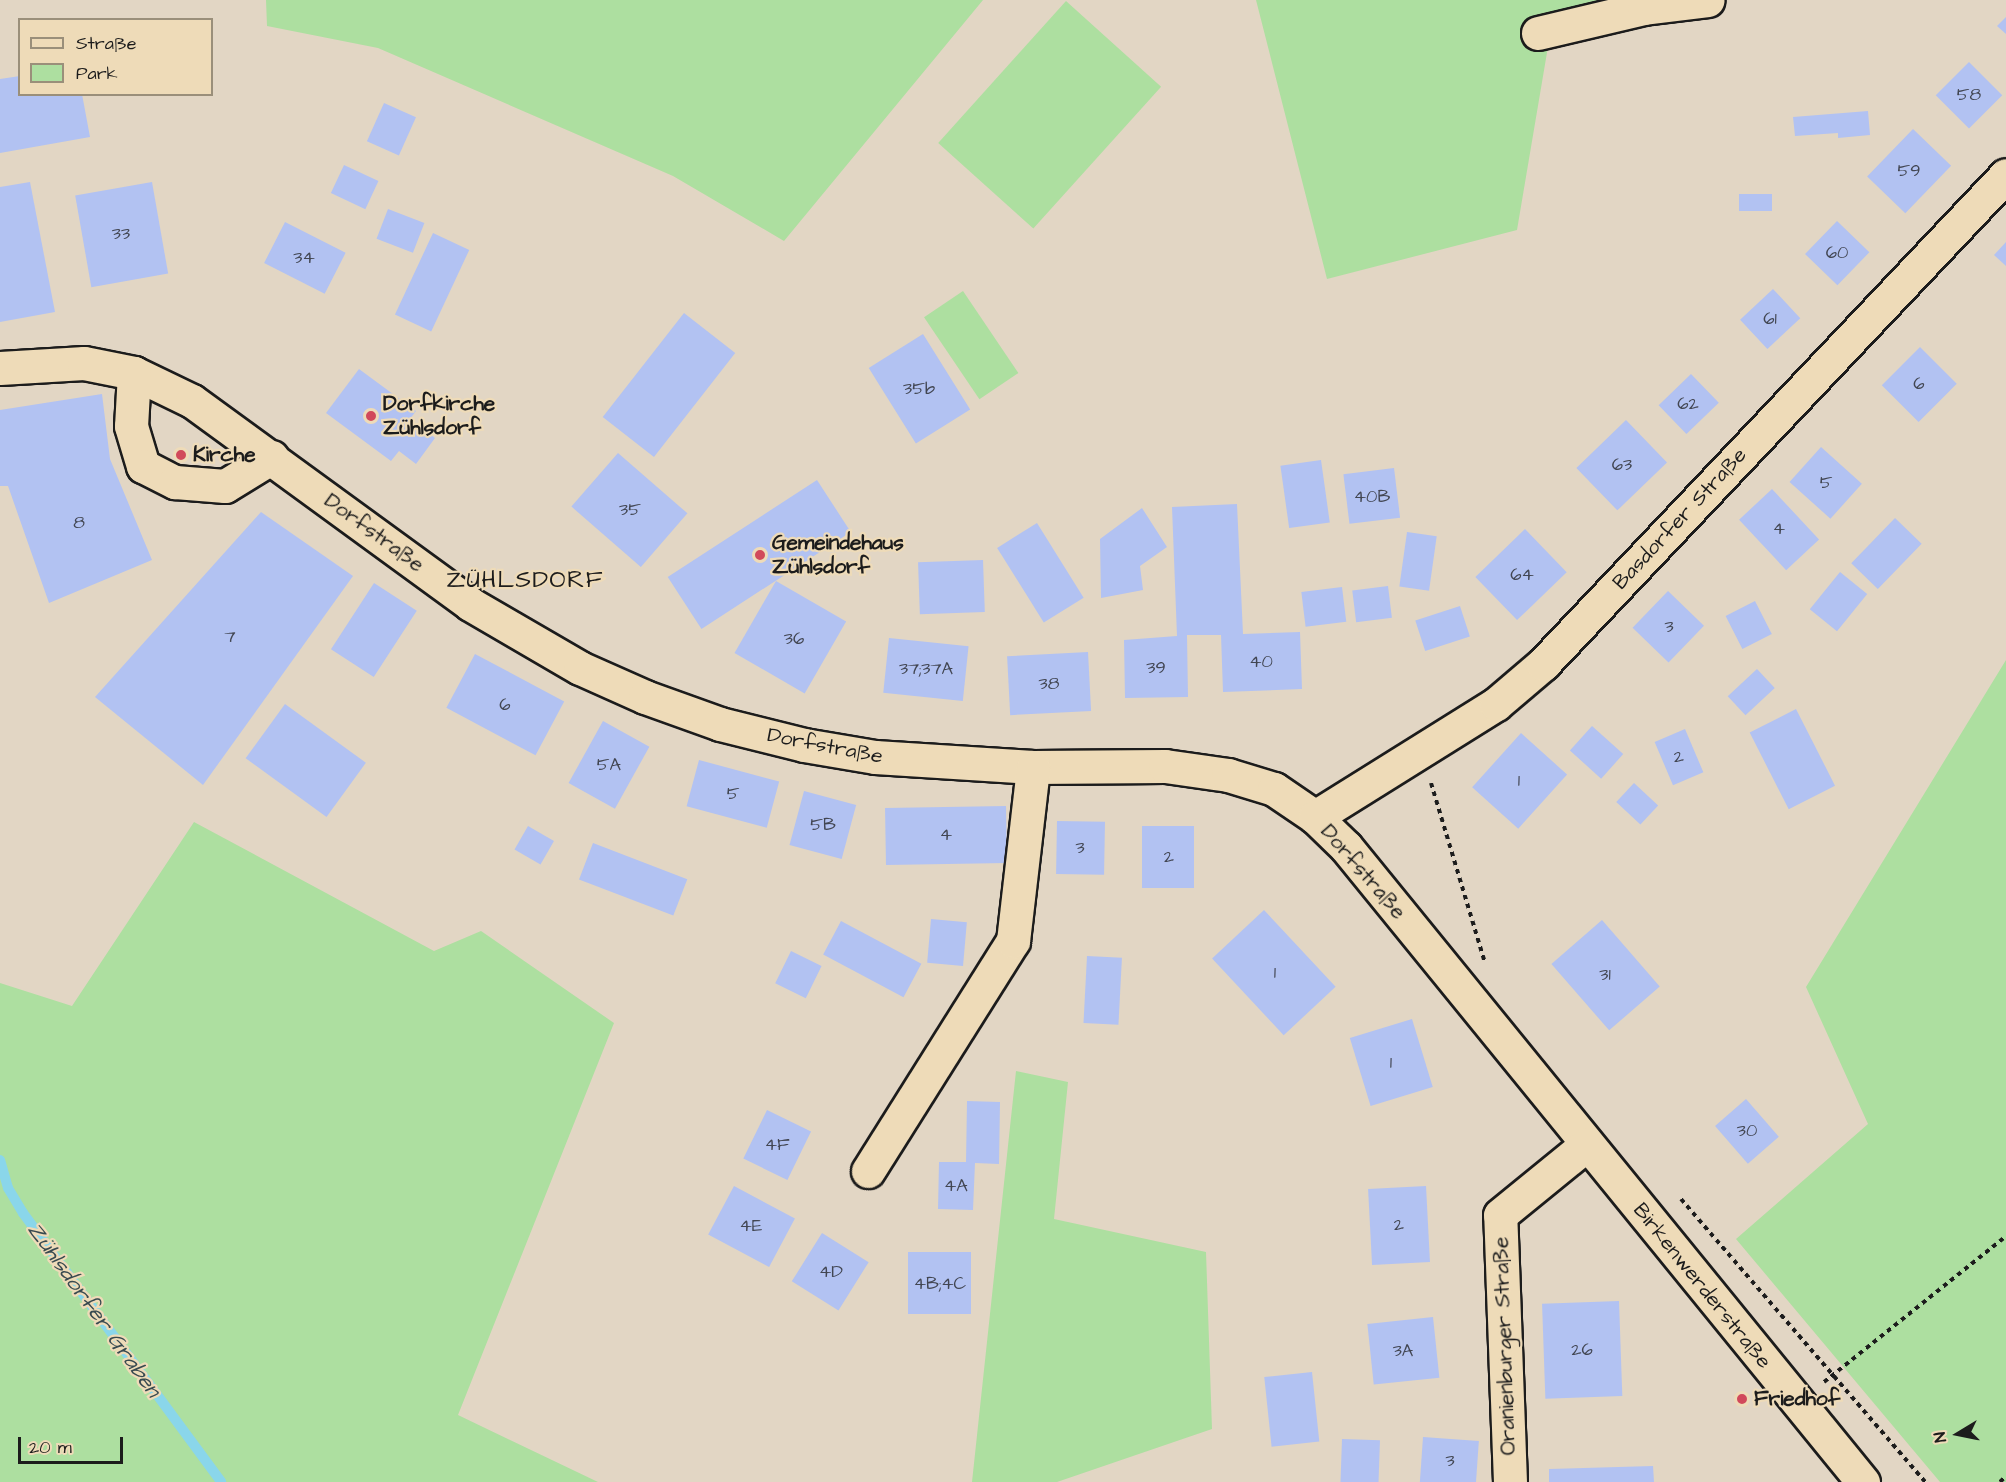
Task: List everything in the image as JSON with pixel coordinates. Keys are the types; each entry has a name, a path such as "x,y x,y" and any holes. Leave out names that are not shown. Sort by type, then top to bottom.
{"street":[{"path":"1538,33 1644,8 1707,0"},
{"name":"Basdorfer Straße","path":"1316,817 1496,704 1543,664 2006,176"},
{"name":"Dorfstraße","path":"0,368 84,363 134,373 192,401 272,457 470,604 580,668 645,697 720,724 804,745 875,757 1033,766 1165,766 1228,775 1274,789 1316,817 1346,848 1587,1144"},
{"path":"134,373 131,426 143,466 175,482 225,486 272,457"},
{"path":"868,1171 1013,941 1033,766"},
{"name":"Birkenwerderstraße","path":"1587,1144 1863,1482"},
{"name":"Oranienburger Straße","path":"1510,1482 1500,1215 1587,1144"}],"path":[{"path":"1422,751 1486,966"},
{"path":"1677,1194 1925,1482"},
{"path":"1799,1405 2006,1236"},
{"path":"2000,1482 2006,1476"}],"green space":[{"path":"266,0 983,0 784,241 673,176 378,48 267,26"},
{"path":"1256,0 1713,0 1552,23 1517,230 1327,279"},
{"path":"1066,1 1161,87 1033,229 938,143"},
{"path":"963,291 1018,373 979,399 924,317"},
{"path":"2006,660 2006,1482 1940,1482 1736,1239 1868,1124 1806,987"},
{"path":"194,822 434,951 481,931 614,1023 458,1415 598,1482 0,1482 0,983 72,1006"},
{"path":"1016,1071 1068,1082 1054,1219 1206,1252 1212,1429 1057,1482 972,1482"}],"building":[{"path":"2006,17 2006,34 1997,26"},
{"path":"1969,62 2002,95 1969,128 1936,95"},
{"path":"18,76 18,96 82,96 90,137 0,153 0,79"},
{"path":"384,103 416,117 399,156 367,141"},
{"path":"1868,111 1870,135 1838,138 1838,133 1795,136 1793,117"},
{"path":"1913,129 1951,166 1905,213 1867,176"},
{"path":"344,165 378,181 365,209 331,193"},
{"path":"30,182 55,312 0,322 0,187"},
{"path":"152,182 168,274 91,287 75,196"},
{"path":"1739,194 1772,194 1772,211 1739,211"},
{"path":"388,209 424,223 413,253 377,239"},
{"path":"1837,221 1869,252 1837,285 1805,254"},
{"path":"285,222 346,253 325,294 264,263"},
{"path":"433,233 469,250 431,331 395,315"},
{"path":"2006,242 2006,266 1994,255"},
{"path":"1773,289 1800,318 1767,349 1740,320"},
{"path":"684,313 735,353 654,457 603,417"},
{"path":"923,334 970,409 916,443 869,368"},
{"path":"1920,347 1957,384 1919,422 1882,385"},
{"name":"Dorfkirche Zühlsdorf","path":"359,369 416,411 410,419 435,438 416,464 399,451 391,461 326,413"},
{"path":"1691,374 1719,403 1686,434 1659,405"},
{"path":"102,394 110,459 152,560 49,603 8,486 0,486 0,410"},
{"path":"1626,420 1667,462 1617,510 1576,468"},
{"path":"1821,447 1862,484 1830,519 1790,482"},
{"path":"618,453 687,513 641,567 571,507"},
{"path":"1321,460 1330,522 1289,528 1280,466"},
{"path":"1394,468 1400,518 1349,524 1343,474"},
{"name":"Gemeindehaus Zühlsdorf","path":"817,480 851,532 701,629 668,577"},
{"path":"1772,489 1819,539 1786,570 1739,520"},
{"path":"1237,504 1243,634 1300,632 1302,689 1223,692 1221,635 1187,635 1188,697 1125,698 1124,640 1177,636 1172,507"},
{"path":"1142,508 1167,547 1140,566 1143,590 1101,598 1100,539"},
{"path":"261,512 353,576 203,785 95,697"},
{"path":"1895,518 1922,544 1878,589 1851,563"},
{"path":"1037,523 1084,598 1044,623 997,548"},
{"path":"1525,529 1567,572 1517,620 1475,577"},
{"path":"1407,532 1437,536 1429,591 1399,586"},
{"path":"983,560 985,612 920,614 918,562"},
{"path":"1840,572 1867,594 1837,631 1810,609"},
{"path":"776,581 846,622 805,693 734,653"},
{"path":"374,583 417,611 374,677 331,649"},
{"path":"1388,586 1392,618 1356,622 1352,590"},
{"path":"1342,587 1346,622 1306,627 1301,592"},
{"path":"1668,591 1704,626 1669,662 1633,628"},
{"path":"1755,601 1772,634 1742,649 1726,616"},
{"path":"1460,606 1470,636 1425,651 1415,621"},
{"path":"889,638 969,646 963,701 883,693"},
{"path":"1088,652 1091,711 1010,715 1007,656"},
{"path":"475,654 564,701 536,755 446,708"},
{"path":"1757,669 1775,688 1745,715 1728,696"},
{"path":"285,704 366,763 327,817 246,758"},
{"path":"1796,709 1835,786 1789,809 1750,733"},
{"path":"603,721 649,747 615,809 569,783"},
{"path":"1592,726 1623,754 1601,779 1570,751"},
{"path":"1685,729 1703,772 1673,785 1655,742"},
{"path":"1521,733 1567,774 1518,829 1472,787"},
{"path":"699,760 779,781 767,828 687,806"},
{"path":"1634,783 1658,806 1640,825 1616,802"},
{"path":"804,791 856,805 842,859 790,845"},
{"path":"1006,806 1007,863 886,865 885,808"},
{"path":"1057,821 1105,822 1104,875 1056,874"},
{"path":"528,826 554,841 540,864 514,849"},
{"path":"1142,826 1194,826 1194,888 1142,888"},
{"path":"593,843 687,879 673,916 579,879"},
{"path":"1264,910 1336,987 1284,1035 1212,958"},
{"path":"931,919 967,922 963,966 927,963"},
{"path":"1602,920 1660,986 1609,1030 1551,964"},
{"path":"841,921 921,964 904,997 823,955"},
{"path":"791,951 822,966 806,998 775,983"},
{"path":"1087,956 1122,958 1118,1025 1083,1023"},
{"path":"1412,1019 1433,1087 1371,1106 1350,1038"},
{"path":"1746,1099 1779,1137 1748,1164 1715,1126"},
{"path":"967,1101 1000,1102 999,1164 975,1163 973,1210 938,1209 939,1162 966,1162"},
{"path":"767,1110 811,1131 787,1180 743,1159"},
{"path":"734,1186 795,1218 769,1267 708,1235"},
{"path":"1426,1186 1430,1262 1372,1265 1368,1189"},
{"path":"822,1233 869,1262 838,1310 792,1281"},
{"path":"908,1252 971,1252 971,1314 908,1314"},
{"path":"1619,1301 1622,1396 1545,1399 1542,1304"},
{"path":"1433,1317 1439,1378 1374,1385 1367,1324"},
{"path":"1312,1372 1319,1442 1272,1447 1264,1377"},
{"path":"1423,1437 1479,1441 1476,1482 1420,1482"},
{"path":"1342,1439 1380,1440 1379,1482 1340,1482"},
{"path":"1653,1466 1654,1482 1549,1482 1549,1469"}],"waterway":[{"name":"Zühlsdorfer Graben","path":"0,1160 8,1188 23,1213 221,1482"}],"place":[{"name":"Dorfkirche Zühlsdorf","path":"371,416"},
{"name":"Kirche","path":"181,455"},
{"name":"Gemeindehaus Zühlsdorf","path":"760,555"},
{"name":"Friedhof","path":"1742,1399"}],"district":[{"name":"ZÜHLSDORF","path":"525,581"}]}
